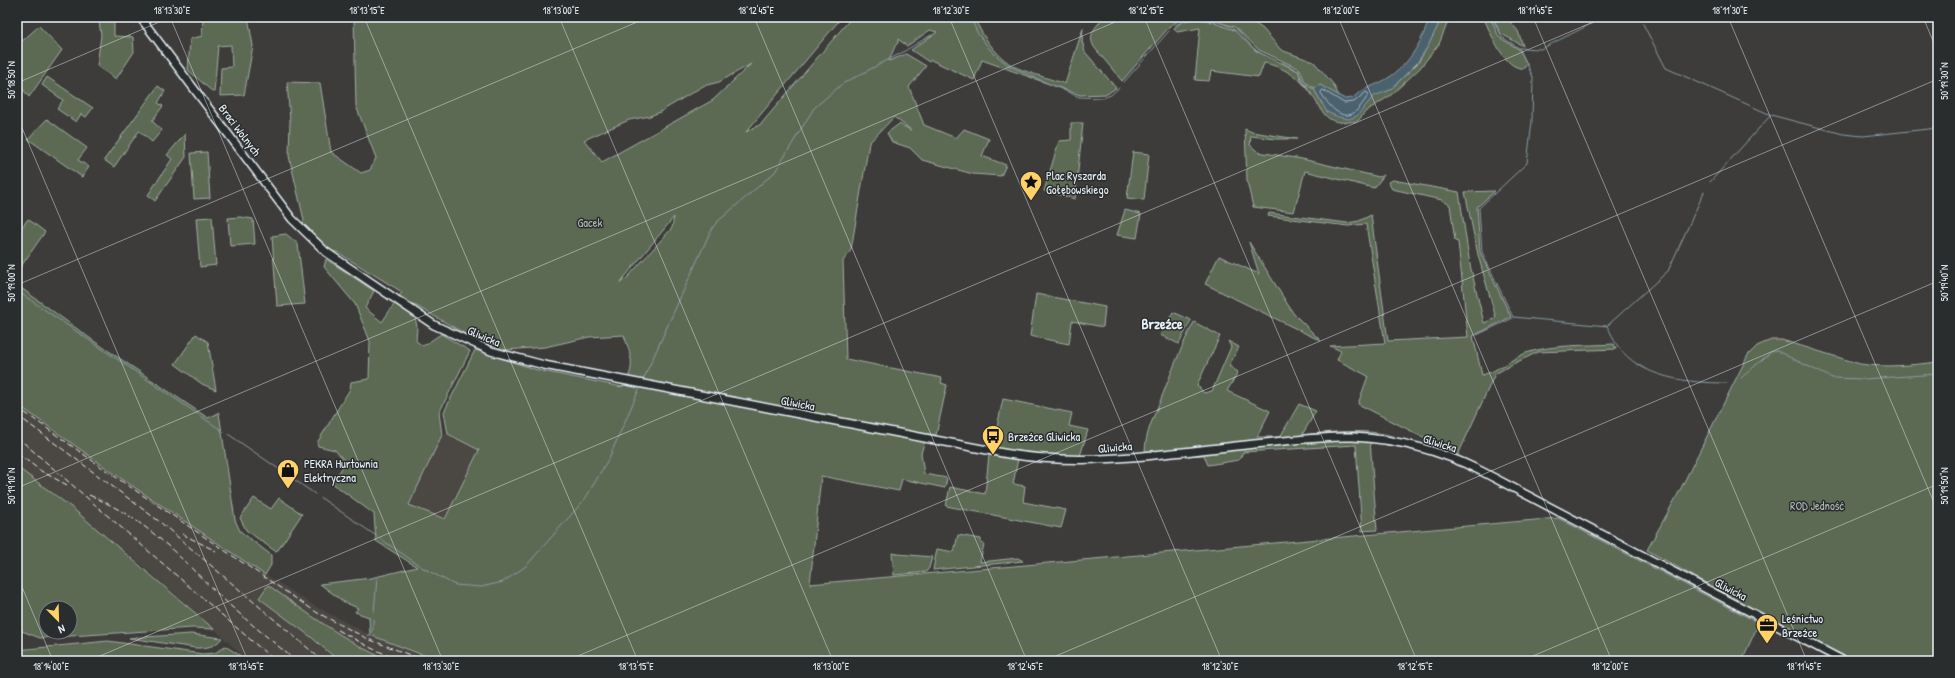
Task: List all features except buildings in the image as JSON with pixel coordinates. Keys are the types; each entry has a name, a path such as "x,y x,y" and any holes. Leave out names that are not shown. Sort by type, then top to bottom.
{"main road":[{"name":"Braci Wolnych","path":"140,17 295,222 326,252"},
{"name":"Gliwicka","path":"326,252 436,326 491,351 516,359 1010,454 1050,460 1081,460 1302,439 1342,437 1381,440 1426,449 1458,460 1492,476 1844,661"}],"shaded area":[{"path":"17,397 271,578 313,605 370,635 439,661 248,661 146,569 71,507 17,467"},
{"path":"441,431 479,449 445,519 409,505 442,436"}],"green space":[{"path":"203,17 248,17 253,46 244,95 220,96 221,68 232,67 231,45 218,46 214,93 188,70 190,39 202,36"},
{"name":"Gacek","path":"354,17 842,17 746,132 761,124 852,17 889,17 893,19 895,17 974,17 980,30 989,43 1004,60 1015,67 1065,84 1083,28 1082,41 1085,52 1116,88 1107,94 1080,95 982,60 974,80 931,60 929,62 911,50 937,32 930,30 907,46 898,39 898,43 895,46 889,61 906,54 926,66 909,87 924,125 956,138 964,129 989,139 982,156 1006,165 1001,176 973,174 922,160 910,148 892,142 887,133 899,124 911,130 894,117 869,143 851,250 843,261 846,359 942,378 941,383 947,385 936,435 906,431 925,441 921,453 924,474 947,478 945,488 902,479 899,491 821,476 810,584 1558,518 1759,623 1743,658 1748,661 439,661 370,635 369,617 355,612 358,608 344,602 320,584 371,578 417,567 376,541 374,514 332,483 346,462 335,450 318,446 317,443 350,389 351,382 369,379 370,341 355,304 324,267 326,259 374,291 365,308 382,322 395,303 415,317 417,327 416,341 423,346 441,334 470,351 439,413 442,435 409,505 445,519 479,450 448,434 444,412 475,350 537,370 622,387 630,374 631,362 624,335 589,337 545,347 506,350 476,340 399,296 402,292 337,252 328,251 302,223 304,220 289,156 290,121 287,82 320,83 331,152 361,173 370,170 376,158 356,106","holes":["751,64 713,100 602,162 584,140 629,120 650,116 660,112 703,86 719,82","674,217 672,228 627,278 619,284"]},
{"path":"1104,17 1188,17 1171,25 1122,81 1094,47 1092,42 1091,38 1093,31"},
{"path":"1201,17 1246,17 1263,29 1281,50 1314,62 1333,84 1339,96 1320,85 1315,88 1305,82 1300,69 1259,50 1235,27"},
{"path":"1442,17 1454,17 1449,19 1439,44 1420,68 1391,95 1365,112 1358,121 1339,122 1328,117 1304,84 1314,89 1322,104 1362,109 1374,95 1390,90 1418,63"},
{"path":"1481,17 1490,17 1499,37 1520,50 1527,64 1524,68 1511,64 1505,58 1484,19"},
{"path":"1493,17 1506,17 1518,31 1523,46 1500,33"},
{"path":"1194,19 1206,20 1234,30 1256,51 1298,71 1303,83 1290,73 1270,64 1264,63 1259,77 1211,71 1209,81 1195,80 1200,28 1177,32 1174,28 1183,21"},
{"path":"99,21 114,22 114,36 133,37 134,52 116,79 97,66 101,35"},
{"path":"39,26 62,50 29,97 17,82 17,40 20,43"},
{"path":"47,77 93,108 86,117 81,114 76,122 57,109 63,100 42,85"},
{"path":"158,86 165,91 158,103 163,106 152,121 162,130 152,142 139,131 114,167 104,160"},
{"path":"47,119 87,148 78,160 89,167 82,177 28,139"},
{"path":"1071,123 1083,123 1075,199 1044,191 1059,141 1071,140"},
{"path":"1245,129 1252,132 1297,139 1276,139 1251,136 1250,145 1258,152 1302,159 1379,177 1384,175 1374,188 1305,171 1294,212 1253,207 1247,181"},
{"path":"185,134 186,157 155,201 148,195 172,159 167,155"},
{"path":"207,152 210,198 194,199 191,153"},
{"path":"1133,152 1149,154 1144,200 1127,198"},
{"path":"1393,180 1459,192 1470,265 1484,323 1496,318 1478,255 1465,192 1495,191 1477,207 1480,252 1511,317 1473,336 1482,375 1494,371 1526,353 1547,348 1614,344 1616,349 1538,352 1495,374 1457,457 1435,443 1358,404 1368,376 1337,360 1341,351 1330,346 1385,343 1366,224 1348,226 1268,216 1269,213 1347,223 1359,221 1371,215 1388,341 1468,337 1458,242 1455,241 1450,205 1442,200 1392,189 1388,182"},
{"path":"1125,210 1141,214 1137,238 1117,235"},
{"path":"212,217 216,265 200,267 196,218"},
{"path":"240,217 253,219 255,244 230,246 228,218"},
{"path":"28,219 45,232 17,272 17,234"},
{"path":"286,234 298,244 305,304 277,306 272,236"},
{"path":"1249,242 1293,313 1321,341 1205,284 1219,256 1259,274"},
{"path":"17,285 91,339 208,418 219,413 235,520 240,531 271,555 271,565 265,575 116,475 17,404"},
{"path":"1036,294 1105,307 1103,327 1072,321 1069,344 1030,336"},
{"path":"1173,312 1191,320 1179,344 1160,335"},
{"path":"1194,322 1220,336 1197,385 1204,393 1212,391 1231,347 1228,341 1239,347 1229,366 1238,372 1227,391 1270,411 1257,437 1280,437 1299,404 1316,411 1302,435 1339,432 1367,432 1380,433 1401,440 1363,435 1320,434 1145,452 1148,432 1153,418 1176,360"},
{"path":"196,334 208,342 216,390 202,384 175,364"},
{"name":"ROD Jedność","path":"1771,340 1782,340 1860,364 1889,366 1938,362 1938,661 1853,661 1725,594 1647,550 1678,494 1748,355 1757,346"},
{"path":"1003,399 1072,413 1069,426 1088,430 1080,456 1058,458 995,449 1001,428 997,427"},
{"path":"1344,439 1370,441 1377,530 1362,531 1356,445 1243,452 1239,460 1208,465 1204,455 1158,457"},
{"path":"989,455 1018,459 1013,484 1025,486 1023,502 1066,510 1061,528 946,506 950,487 985,494"},
{"path":"17,467 71,507 214,629 192,628 78,636 78,600 38,600 38,637 17,629"},
{"path":"254,498 271,509 279,498 302,514 278,550 275,551 246,530 240,518"},
{"path":"958,535 981,539 981,543 984,544 980,562 1018,558 1023,561 933,570 937,549 954,552"},
{"path":"892,553 932,557 929,568 926,572 894,575"},
{"path":"268,585 342,636 389,661 339,661 311,637 259,598"},
{"path":"191,634 222,638 217,643 210,646 196,648 129,638"},
{"path":"108,641 203,654 215,653 225,646 249,661 17,661 17,650"}],"water":[{"path":"1430,17 1442,17 1428,46 1417,63 1390,90 1374,96 1357,116 1349,119 1338,117 1327,112 1314,89 1320,85 1345,99 1353,98 1363,90 1390,77 1406,63 1412,55 1422,37"}],"waterway":[{"path":"970,17 978,34 992,52 1009,66 1079,97 1103,98 1111,95 1119,88"},
{"path":"1491,17 1502,37 1519,48 1541,49 1605,17"},
{"path":"1175,25 1197,19 1220,23 1237,31 1256,50 1275,60"},
{"path":"1643,24 1666,68 1771,115 1843,134 1863,136 1938,128"},
{"path":"1124,82 1169,31"},
{"path":"643,380 711,230 716,223 775,172 814,108 842,84 903,52 931,35"},
{"path":"1519,48 1533,77 1532,121 1527,163 1479,208 1482,252 1513,317 1607,326 1668,271 1704,192"},
{"path":"1282,62 1299,71 1304,83 1314,89"},
{"path":"1710,182 1771,115"},
{"path":"17,291 224,432"},
{"path":"1477,335 1513,318"},
{"path":"1607,326 1616,343 1627,356 1652,372 1682,380 1727,383"},
{"path":"1741,378 1771,352 1777,351 1832,378 1864,379 1938,374"},
{"path":"321,498 423,568 455,585 481,587 503,582 526,566 585,499 609,458 640,387"},
{"path":"228,434 315,494"},
{"path":"374,612 377,578"},
{"path":"368,636 373,629 373,619"}],"railway":[{"path":"17,407 114,476 316,612 368,639 426,661"},
{"path":"17,415 160,522 323,661"},
{"path":"17,437 275,661"},
{"path":"17,453 41,471 67,485"},
{"path":"89,495 128,515 160,539 228,604 296,661"},
{"path":"182,534 216,551"},
{"path":"338,630 371,648 402,661"}],"place":[{"name":"Plac Ryszarda Gołębowskiego","path":"1031,202"},
{"name":"Brzeźce Gliwicka","path":"993,456"},
{"name":"PEKRA Hurtownia Elektryczna","path":"288,490"},
{"name":"Leśnictwo Brzeźce","path":"1767,644"}],"district":[{"name":"Brzeźce","path":"1162,323"}]}
